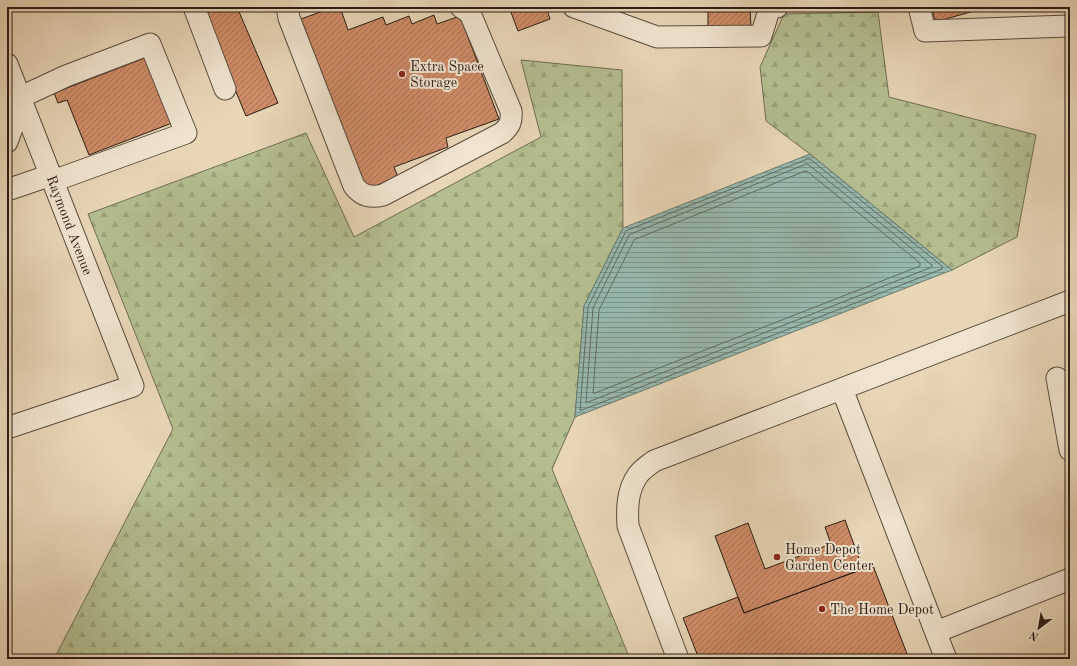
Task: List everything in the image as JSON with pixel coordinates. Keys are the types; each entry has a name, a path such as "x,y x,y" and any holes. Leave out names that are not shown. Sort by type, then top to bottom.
{"lane":[{"path":"194,7 224,89"},
{"path":"287,7 289,18 354,186 363,195 369,197 383,195 397,188 502,133 510,124 512,118 511,111 478,32 470,13 461,7"},
{"path":"574,7 657,37 761,36 770,7 777,7"},
{"path":"919,7 925,31 1070,26"},
{"path":"7,142 21,97 66,76 150,44 186,133 52,178 7,190"},
{"name":"Raymond Avenue","path":"7,64 133,386 7,428"},
{"path":"678,659 628,526 627,509 630,492 638,474 654,460 1070,301"},
{"path":"1057,378 1070,450"},
{"path":"842,389 946,659"},
{"path":"936,632 1070,579"}],"green space":[{"path":"878,12 889,97 1036,135 1017,237 952,270 810,154 766,121 760,67 784,14"},
{"path":"521,60 622,70 623,228 584,306 575,417 552,469 630,659 54,659 173,429 88,214 306,133 354,237 541,137"}],"water":[{"path":"810,154 952,270 575,417 584,306 623,228"}],"building":[{"path":"215,7 237,7 278,103 246,116 203,12"},
{"name":"Extra Space Storage","path":"334,7 340,7 348,30 383,17 386,25 409,16 412,24 434,15 437,24 460,16 499,119 446,138 448,147 394,167 398,177 365,190 301,19"},
{"path":"509,7 546,7 550,19 518,31"},
{"path":"708,7 750,7 751,28 708,29"},
{"path":"932,7 980,7 981,9 935,22"},
{"path":"147,57 172,123 89,155 67,100 58,103 54,93"},
{"path":"845,520 863,569 744,613 715,536 748,523 765,569 831,544 825,527"},
{"name":"The Home Depot","path":"872,563 909,659 699,659 683,618 738,597 744,613 863,569"}],"place":[{"name":"Extra Space Storage","path":"402,74"},
{"name":"Home Depot Garden Center","path":"777,557"},
{"name":"The Home Depot","path":"822,609"}]}
